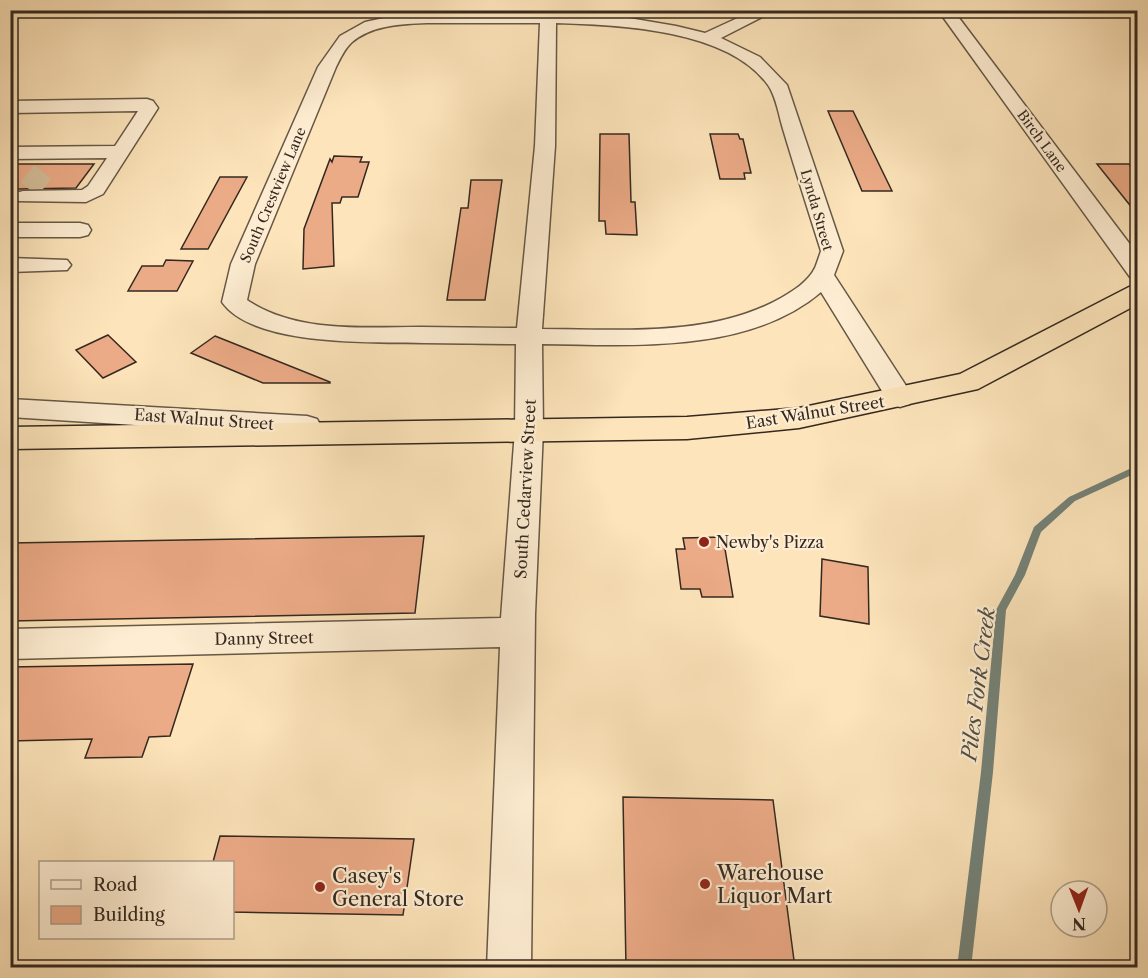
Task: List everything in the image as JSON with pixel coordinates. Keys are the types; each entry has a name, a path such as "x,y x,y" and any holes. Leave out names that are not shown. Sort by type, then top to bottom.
{"highway":[{"name":"East Walnut Street","path":"10,438 687,428 758,424 900,398 968,382 1137,293"}],"street":[{"path":"706,39 769,10"},
{"name":"Birch Lane","path":"945,10 1137,272"},
{"name":"Lynda Street","path":"529,337 662,335 701,332 748,320 779,309 803,296 830,266 832,251 778,85 770,71 735,49 706,39 646,25 548,14"},
{"name":"South Cedarview Street","path":"509,968 517,632 529,430 529,337 544,146 548,14"},
{"name":"South Crestview Lane","path":"529,337 303,330 251,314 234,302 243,264 327,67 344,40 365,27 397,20 548,14"},
{"path":"10,107 147,105 149,108 96,190 86,196 21,200"},
{"path":"10,153 53,158 121,152"},
{"path":"10,230 80,230"},
{"path":"10,266 59,265"},
{"path":"822,275 900,398"},
{"name":"East Walnut Street","path":"10,408 397,432"},
{"name":"Danny Street","path":"10,644 517,632"}],"building":[{"path":"828,111 853,111 892,191 862,191"},
{"path":"600,134 629,134 631,202 635,202 637,235 606,234 605,221 599,221"},
{"path":"710,134 738,134 740,139 743,139 751,173 744,173 745,179 720,179"},
{"path":"334,156 362,157 360,162 369,162 358,197 342,197 340,203 332,203 334,266 303,269 304,229 330,159 332,162"},
{"path":"10,164 94,164 76,188 10,189"},
{"path":"1097,164 1129,164 1137,174 1137,214"},
{"path":"220,177 247,177 208,249 181,249"},
{"path":"471,180 502,180 485,300 447,300 461,208 468,208"},
{"path":"166,260 193,261 177,291 128,291 142,266 163,266"},
{"path":"108,335 136,362 103,378 76,350"},
{"path":"215,336 330,383 263,383 191,353"},
{"path":"424,536 415,613 10,621 10,543"},
{"path":"723,537 733,597 702,597 700,589 681,589 676,549 685,549 683,538"},
{"path":"822,559 868,567 869,624 820,616"},
{"path":"193,664 170,736 149,737 142,757 85,758 92,739 10,741 10,667"},
{"name":"Warehouse Liquor Mart","path":"623,797 773,800 795,968 626,968"},
{"name":"Casey's General Store","path":"220,836 414,839 403,915 234,912 234,861 213,861"}],"waterway":[{"name":"Piles Fork Creek","path":"964,968 987,772 1001,610 1020,575 1037,530 1072,499 1138,468"}],"tunnel":[{"path":"29,189 49,164"}],"place":[{"name":"Newby's Pizza","path":"704,542"},
{"name":"Warehouse Liquor Mart","path":"705,884"},
{"name":"Casey's General Store","path":"320,887"}]}
